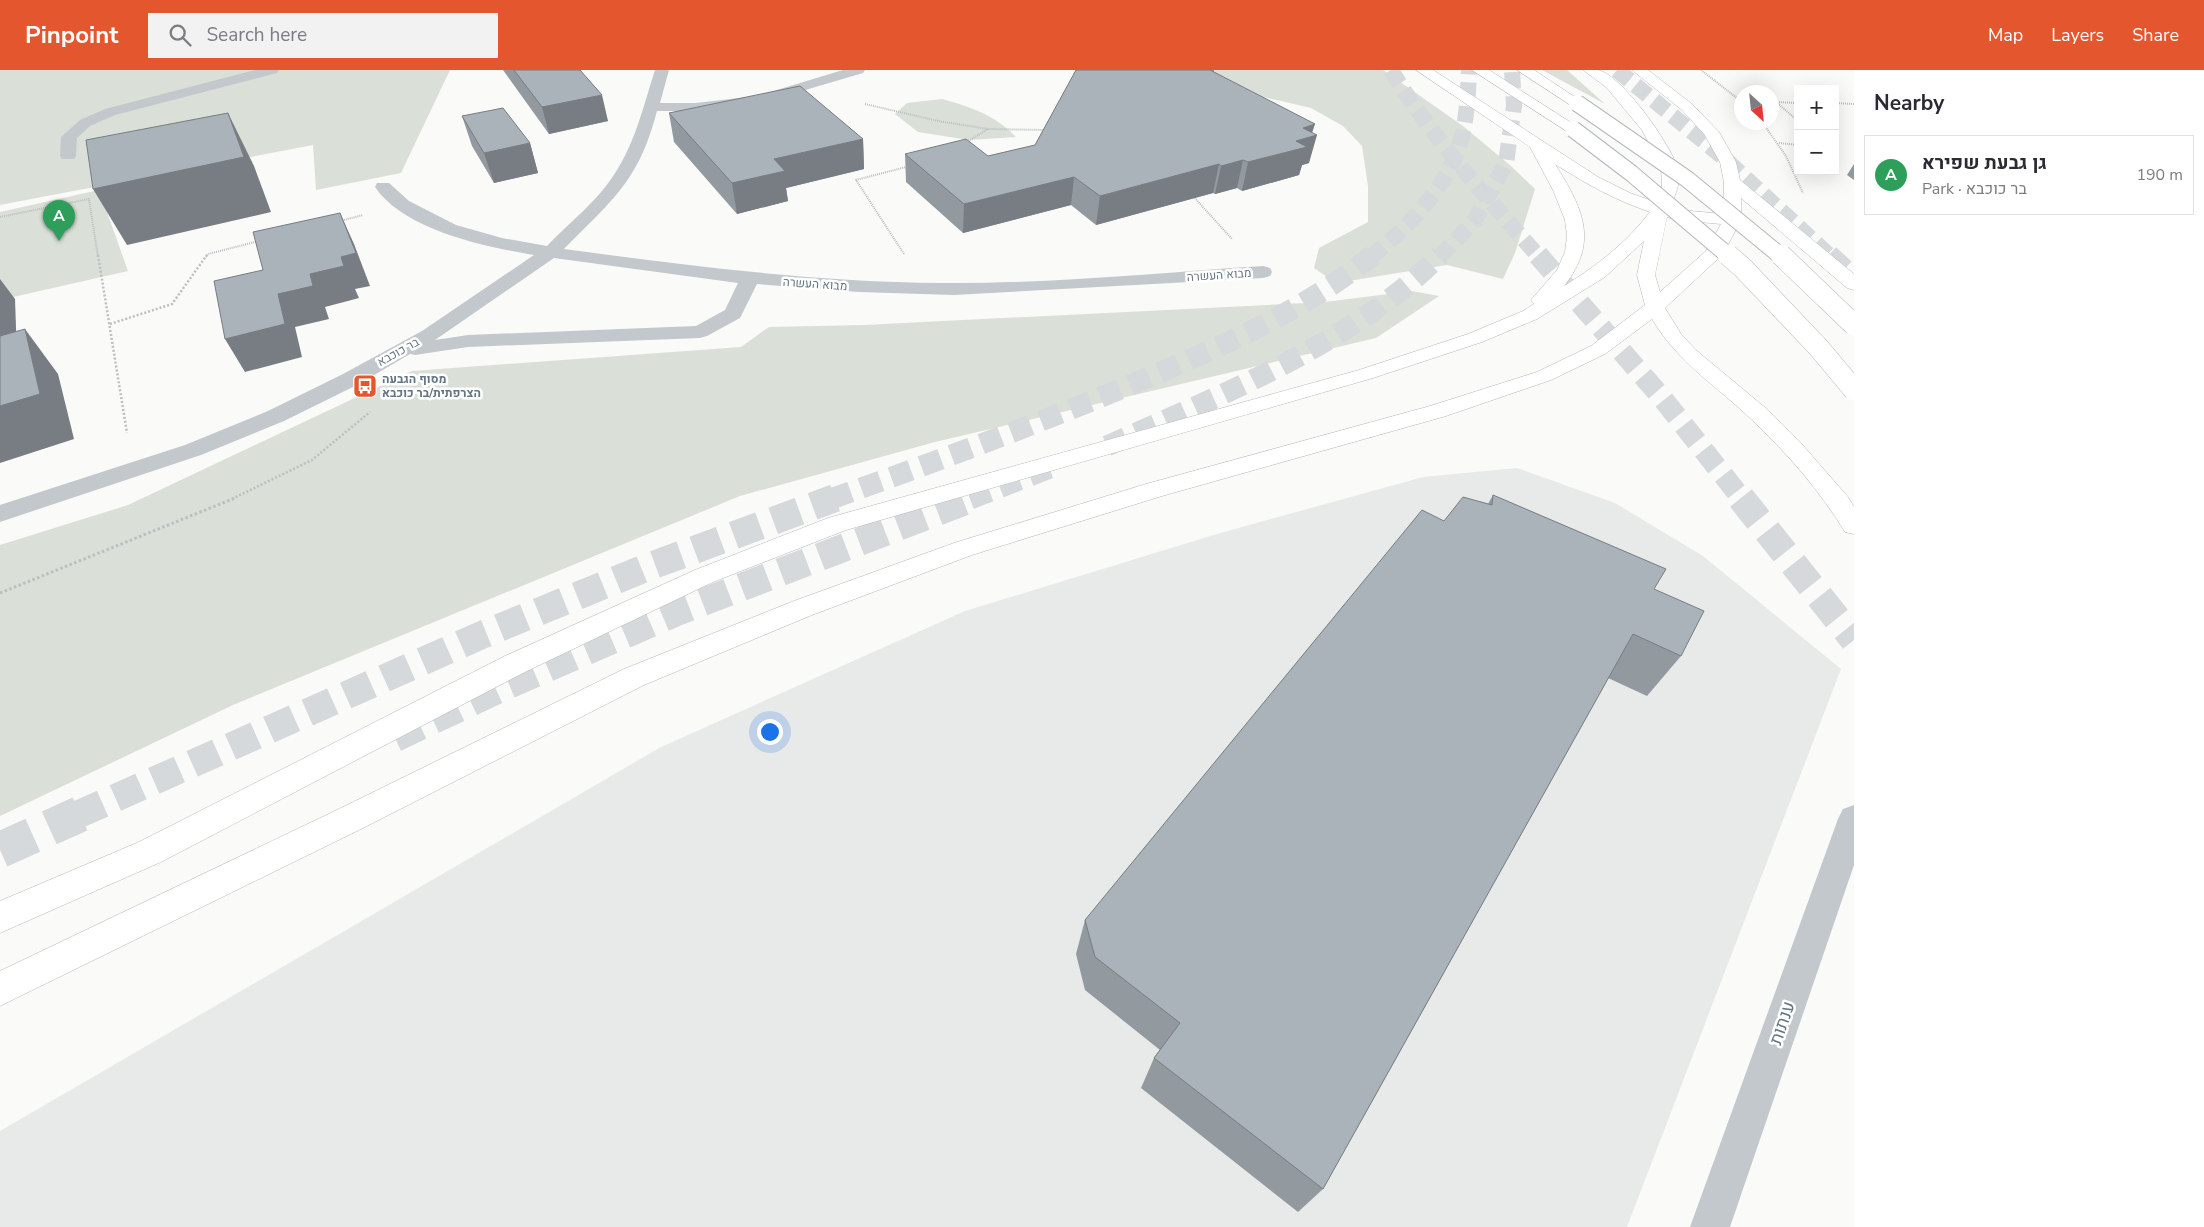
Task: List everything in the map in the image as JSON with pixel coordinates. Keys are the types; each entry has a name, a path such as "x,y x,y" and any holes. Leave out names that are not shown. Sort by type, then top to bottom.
{"highway":[{"path":"1424,70 1592,180 1624,198 1660,211 1678,215 1732,220"},
{"path":"1480,70 1573,129 1631,173 1742,267 1819,348 1854,390"},
{"path":"1524,70 1640,142 1702,188 1779,252 1854,325"},
{"path":"1590,70 1611,84 1635,110 1649,129 1669,167 1670,187 1660,211 1646,276 1656,307 1673,337 1690,355 1760,415 1792,447 1834,497 1854,526"},
{"path":"0,989 652,670 803,608 963,549 1154,490 1438,411 1544,376 1598,350 1656,307 1714,254 1732,220 1732,182 1728,162 1711,132 1687,107 1639,70"},
{"path":"1530,315 1568,266 1574,245 1574,220 1564,192 1532,140"},
{"path":"1732,182 1854,284"},
{"path":"0,917 150,852 515,664 704,576 837,524 1054,460 1366,374 1476,338 1530,315 1598,273 1642,234 1660,211"}],"street":[{"path":"68,156 70,137 85,123 110,112 272,70"},
{"name":"בר כוכבא","path":"0,514 193,450 276,416 351,379 429,335 551,252 599,203 624,173 642,137 662,70"},
{"path":"651,107 733,104 758,100 858,70"},
{"name":"מבוא העשרה","path":"383,187 403,205 456,230 495,241 551,252 666,270 865,288 927,289 1125,282 1263,272"},
{"path":"396,354 426,346 468,341 700,332 734,314 750,278"},
{"name":"ענתות","path":"1710,1227 1854,819"}],"path":[{"path":"1701,70 1734,96"},
{"path":"800,88 938,121 988,129 1051,131"},
{"path":"1794,103 1776,102 1794,118"},
{"path":"1839,103 1854,104"},
{"path":"965,143 988,129"},
{"path":"1768,130 1795,172 1810,214 1817,253"},
{"path":"1778,143 1794,145"},
{"path":"914,165 856,180 927,289"},
{"path":"1190,193 1263,272"},
{"path":"0,217 89,199 133,471"},
{"path":"338,221 403,205"},
{"path":"110,324 172,304 208,254 264,240"},
{"path":"0,593 238,496 312,460 372,411"}],"shaded area":[{"path":"0,70 450,70 401,173 316,190 313,145 0,205"},
{"path":"1148,70 1383,70 1463,126 1511,166 1535,189 1515,253 1503,279 1447,265 1336,283 1314,268 1319,248 1368,222 1368,186 1362,146 1343,126 1311,108"},
{"path":"1542,70 1567,70 1605,104"},
{"path":"942,99 963,105 991,117 1016,137 969,140 918,132 895,114 907,103"},
{"path":"99,190 128,271 0,300 0,212"},
{"path":"1412,291 1439,296 1376,338 935,442 740,496 233,705 0,816 0,545 128,505 412,371 741,347 769,327 864,325 1325,302"},
{"path":"1517,468 1615,503 1703,556 1841,669 1627,1227 0,1227 0,1131 661,747 965,611 1217,534 1423,477"}],"building":[{"path":"514,70 580,70 602,95 542,107"},
{"path":"1076,70 1210,70 1315,124 1303,128 1317,135 1296,141 1307,147 1248,162 1243,160 1221,166 1219,164 1100,196 1074,177 964,204 905,154 966,139 988,156 1035,145"},
{"path":"800,86 863,139 774,159 785,171 732,183 669,113"},
{"path":"503,108 530,143 484,153 462,116"},
{"path":"228,113 244,157 93,189 86,140"},
{"path":"340,213 356,253 341,257 344,266 310,274 313,286 278,294 285,324 225,339 214,281 263,270 253,232"},
{"path":"25,329 40,394 0,406 0,336"},
{"path":"1493,495 1666,569 1654,589 1704,611 1681,656 1633,634 1323,1189 1154,1058 1180,1023 1095,957 1085,920 1422,510 1444,521 1463,497 1492,505"}],"tunnel":[{"path":"1391,70 1424,120 1454,158"},
{"path":"1454,158 1464,128 1469,70"},
{"path":"1487,197 1506,163 1514,106 1512,70"},
{"path":"1617,70 1724,158 1831,257"},
{"path":"1371,257 1398,234 1423,207 1444,178 1454,158"},
{"path":"1454,158 1487,197"},
{"path":"1439,257 1475,220 1487,197"},
{"path":"1487,197 1539,257"},
{"path":"831,499 1029,426 1147,378 1235,339 1293,309 1373,255"},
{"path":"1107,446 1238,387 1326,341 1367,315 1406,286 1440,255"},
{"path":"1538,255 1663,399 1742,499"},
{"path":"1829,255 1854,278"},
{"path":"970,499 1055,466"},
{"path":"77,815 484,634 648,567 835,498"},
{"path":"395,738 508,685 677,612 973,498"},
{"path":"1741,498 1854,640"},
{"path":"0,850 80,814"}],"place":[{"name":"גן גבעת שפירא","path":"59,241"},
{"name":"מסוף הגבעה הצרפתית/בר כוכבא","path":"365,386"}]}
